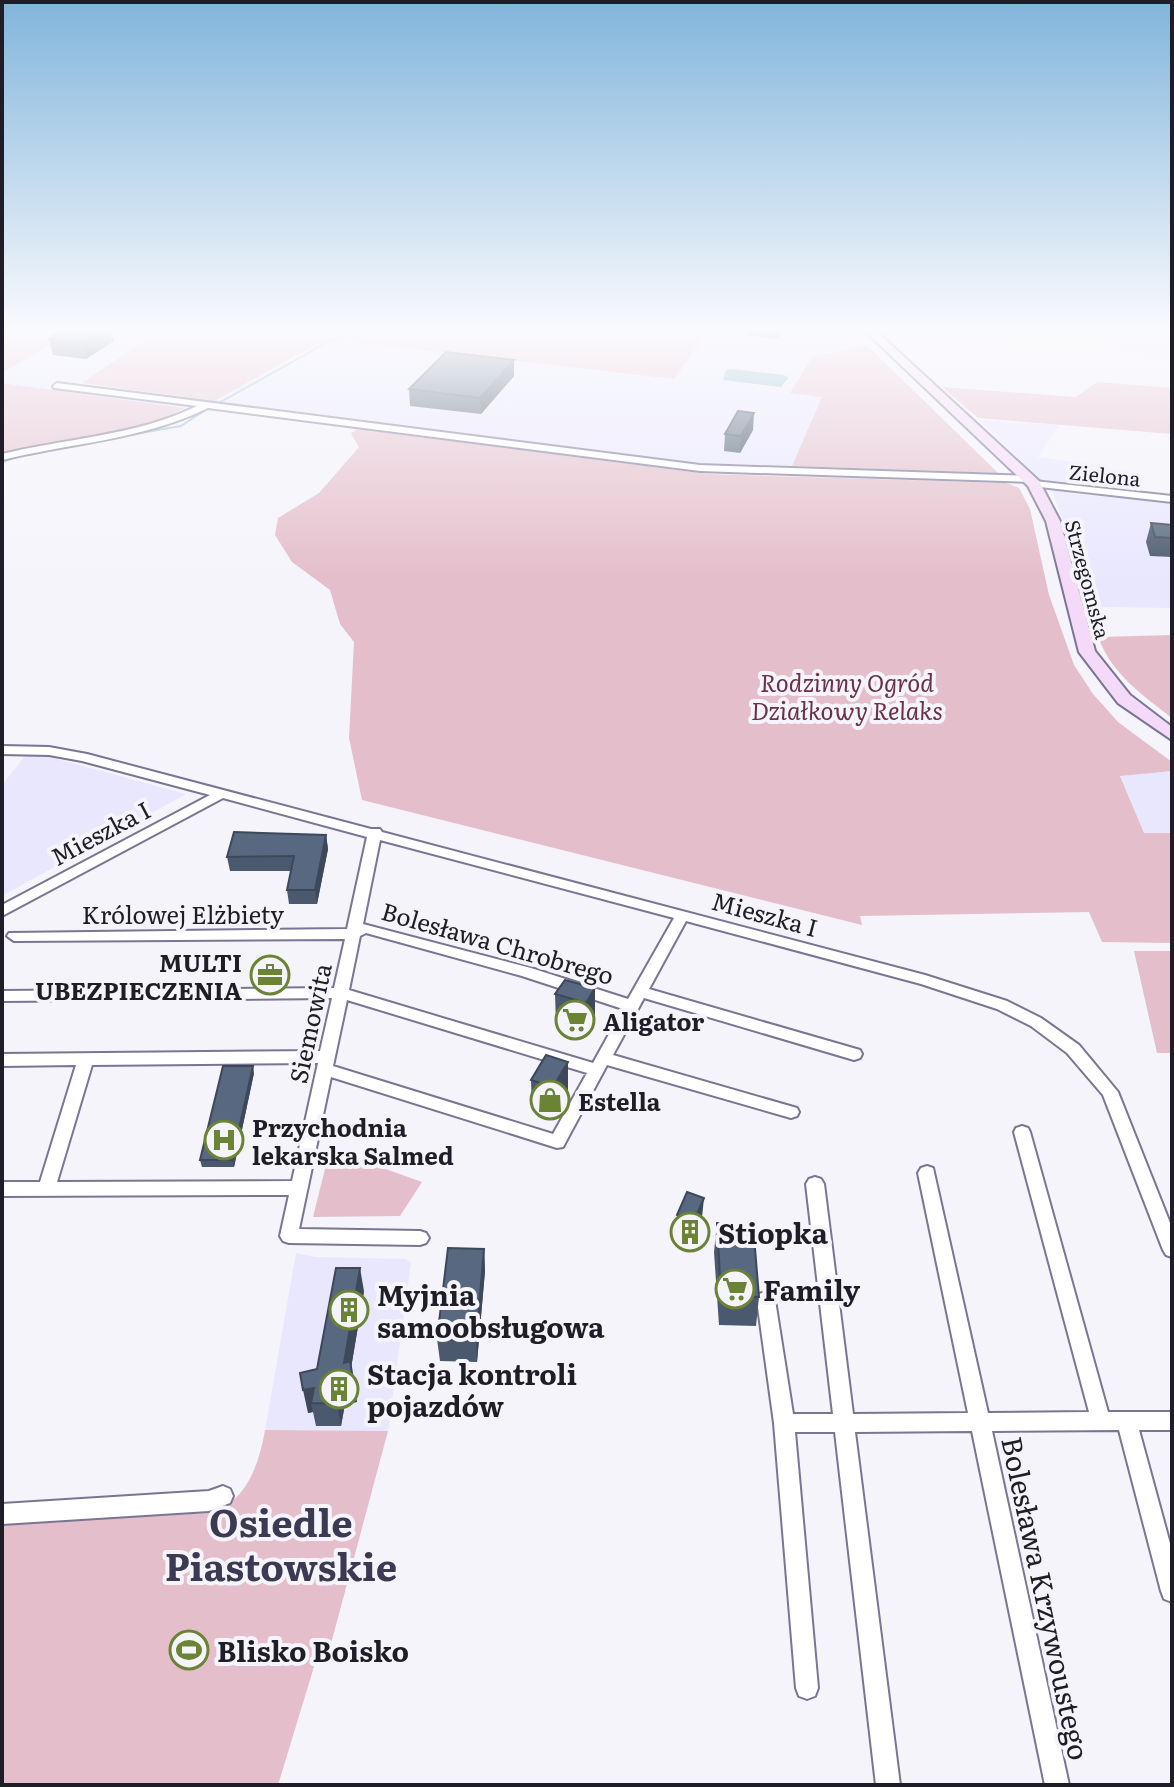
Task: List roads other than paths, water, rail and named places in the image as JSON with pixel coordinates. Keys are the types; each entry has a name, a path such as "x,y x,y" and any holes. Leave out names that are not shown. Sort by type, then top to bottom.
{"main road":[{"name":"Strzegomska","path":"957,412 1032,482 1053,521 1080,633 1092,660 1124,699 1172,735"}],"street":[{"path":"2,457 43,446 157,427 190,412"},
{"name":"Zielona","path":"256,412 700,468 1032,482 1172,499"},
{"name":"Mieszka I","path":"2,750 49,751 83,757 375,832 978,996 1045,1027 1073,1049 1110,1092 1171,1245"},
{"name":"Mieszka I","path":"2,911 221,794"},
{"name":"Siemowita","path":"375,832 289,1236 420,1238"},
{"name":"Bolesława Chrobrego","path":"325,1063 557,1142 682,916"},
{"name":"Bolesława Chrobrego","path":"352,934 364,928 374,929 636,999"},
{"name":"Królowej Elżbiety","path":"14,936 352,934"},
{"path":"2,996 340,993 791,1112"},
{"path":"636,999 854,1054"},
{"path":"47,1188 86,1059"},
{"path":"2,1060 325,1063"},
{"path":"1022,1132 1101,1421"},
{"name":"Bolesława Krzywoustego","path":"927,1173 1057,1785"},
{"path":"815,1184 888,1785"},
{"path":"2,1189 300,1188"},
{"path":"766,1300 784,1423 807,1688"},
{"name":"Bolesława Krzywoustego","path":"784,1423 1172,1421"},
{"path":"1127,1422 1172,1591"},
{"path":"2,1514 182,1503 223,1496"}],"waterway":[{"path":"106,439 181,426 202,412"},
{"path":"2,462 19,456"}],"place":[{"name":"MULTI UBEZPIECZENIA","path":"270,975"},
{"name":"Aligator","path":"575,1020"},
{"name":"Estella","path":"550,1100"},
{"name":"Przychodnia lekarska Salmed","path":"224,1140"},
{"name":"Stiopka","path":"690,1232"},
{"name":"Family","path":"735,1289"},
{"name":"Myjnia samoobsługowa","path":"349,1310"},
{"name":"Stacja kontroli pojazdów","path":"339,1389"},
{"name":"Blisko Boisko","path":"189,1650"}],"district":[{"name":"Osiedle Piastowskie","path":"281,1542"}],"park label":[{"name":"Rodzinny Ogród Działkowy Relaks","path":"847,695"}]}
